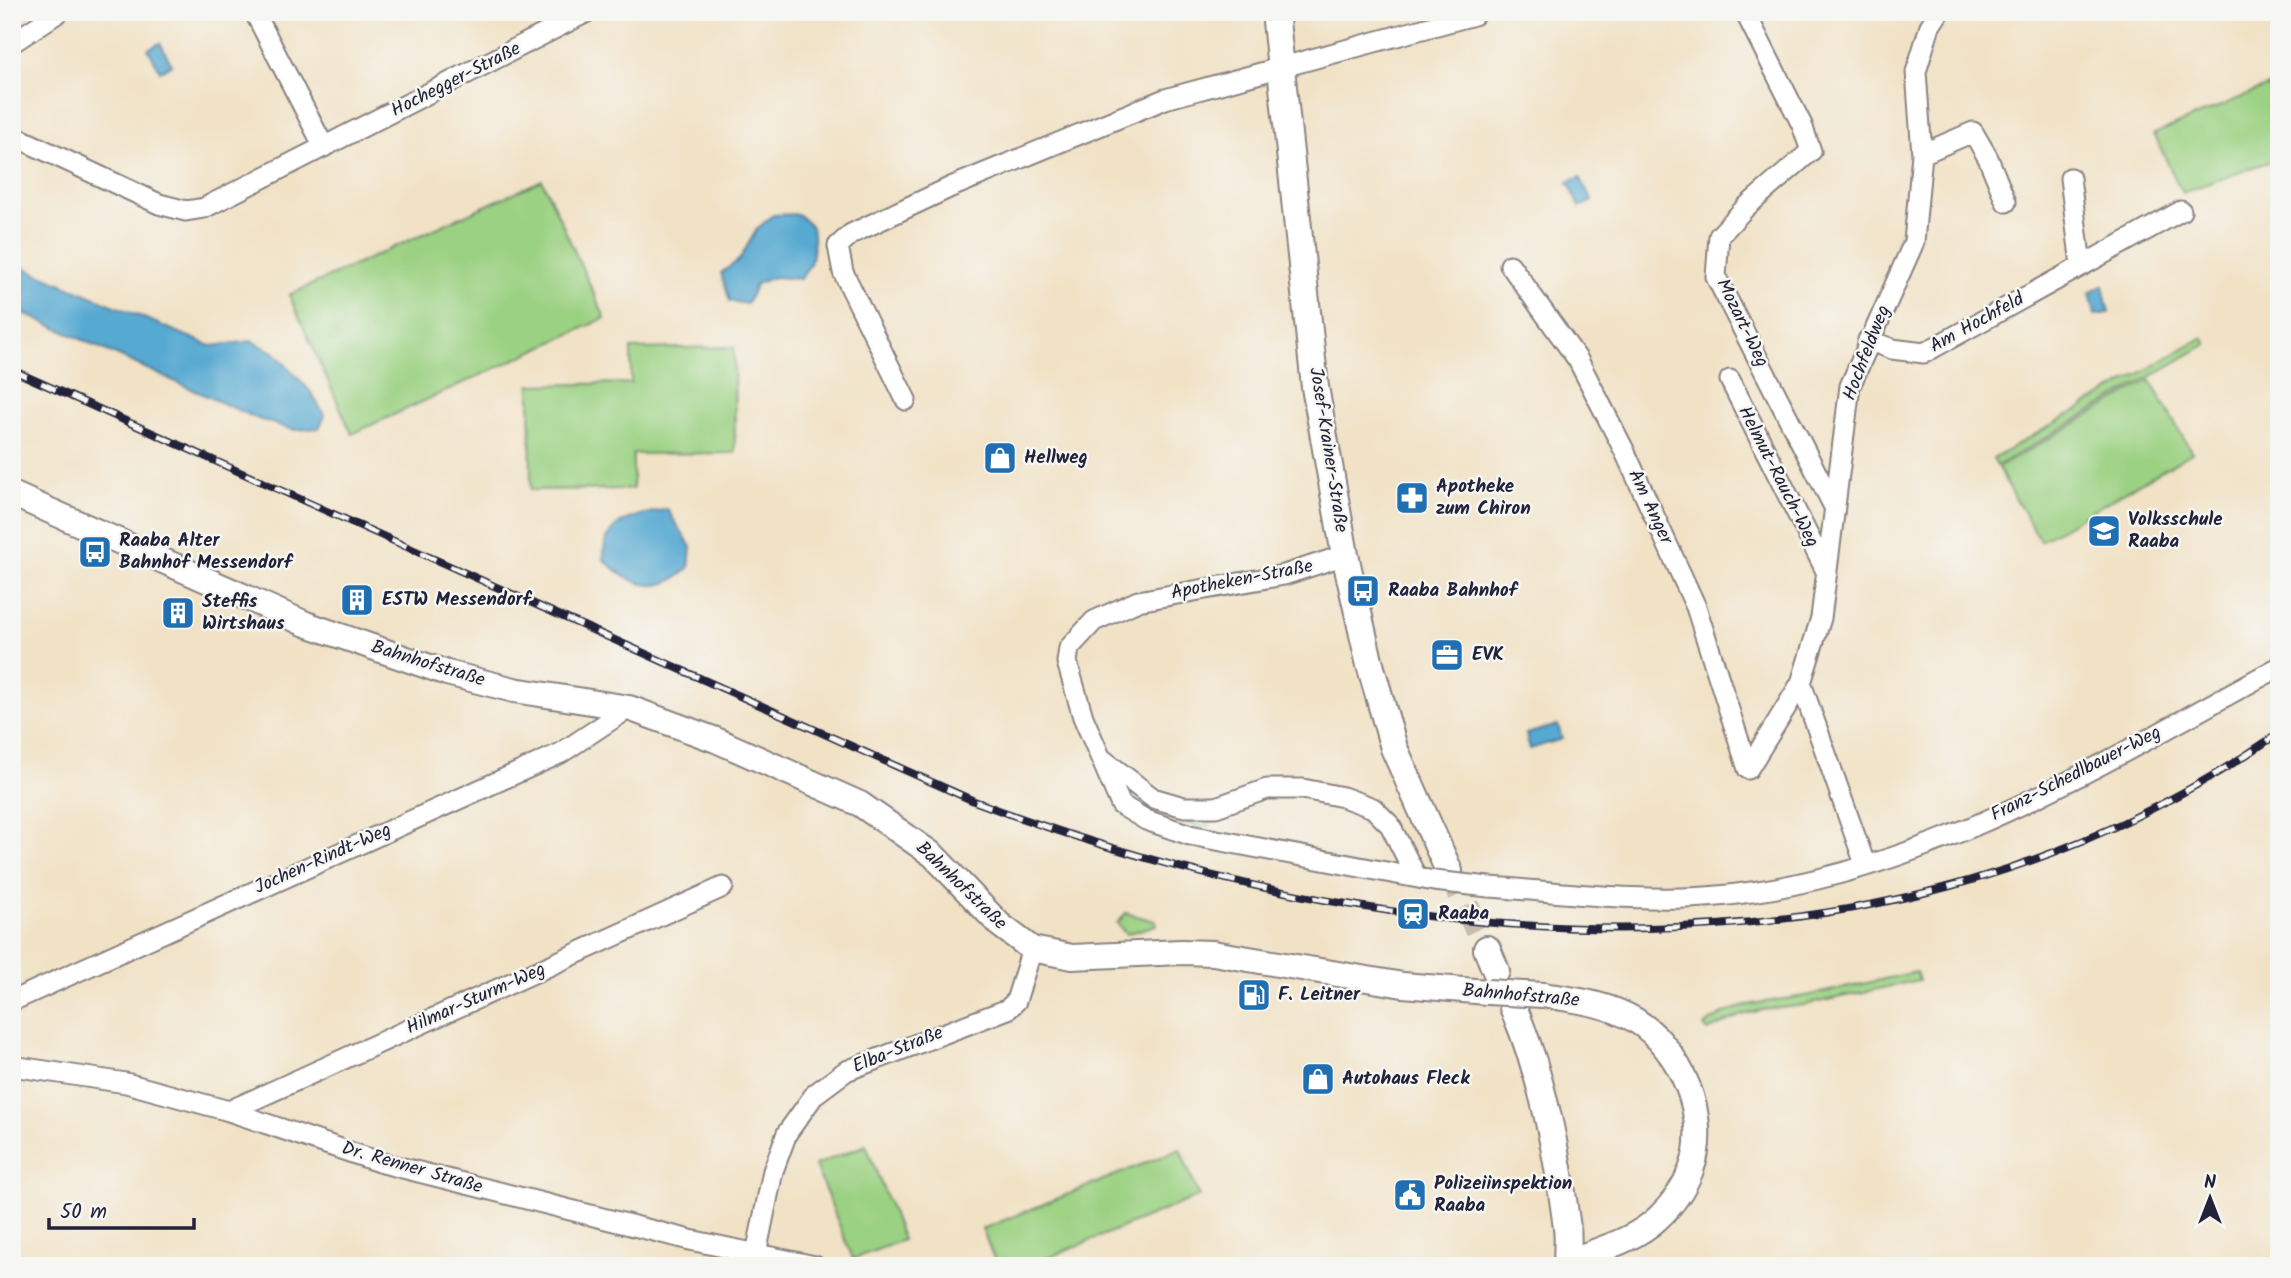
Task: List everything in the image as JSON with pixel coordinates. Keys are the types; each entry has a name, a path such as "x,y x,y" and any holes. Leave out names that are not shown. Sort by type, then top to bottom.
{"main road":[{"name":"Josef-Krainer-Straße","path":"1275,12 1315,387 1345,555 1368,661 1433,876"},
{"path":"1513,1007 1531,1050 1549,1112 1568,1232 1562,1264"}],"street":[{"path":"12,43 59,12"},
{"name":"Hochegger-Straße","path":"12,135 159,204 186,211 204,208 587,12"},
{"name":"Mozart-Weg","path":"1745,12 1802,125 1811,151 1745,207 1719,236 1716,277 1834,506"},
{"name":"Hochfeldweg","path":"1748,769 1801,683 1821,618 1850,386 1868,340 1914,242 1922,155 1916,72 1930,26 1940,12"},
{"path":"256,13 324,147"},
{"path":"906,400 843,272 838,246 851,234 951,187 1165,99 1282,66 1306,63 1474,15"},
{"path":"1922,155 1973,132 1988,158 2006,202"},
{"path":"2070,178 2081,265"},
{"name":"Am Hochfeld","path":"1868,340 1892,349 1924,353 2181,211"},
{"name":"Am Anger","path":"1510,265 1578,360 1624,450 1696,607 1748,769"},
{"name":"Helmut-Rauch-Weg","path":"1730,380 1827,573"},
{"name":"Bahnhofstraße","path":"12,494 306,624 447,673 514,690 629,708 716,740 860,804 933,855 1000,926 1032,948 1072,957 1213,953 1402,985 1490,971 1543,995 1598,1003 1637,1021 1664,1046 1685,1080 1695,1111 1692,1167 1682,1189 1657,1219 1617,1244 1562,1264"},
{"name":"Apotheken-Straße","path":"1345,555 1284,575 1138,601 1094,621 1069,648 1067,662 1098,755 1121,805 1146,820 1215,840 1358,865"},
{"name":"Franz-Schedlbauer-Weg","path":"1358,865 1489,887 1683,898 1802,884 1947,838 2062,786 2279,667"},
{"path":"1801,683 1865,864"},
{"name":"Jochen-Rindt-Weg","path":"12,1001 561,753 629,708"},
{"path":"1098,755 1153,798 1184,807 1216,807 1267,789 1303,789 1343,797 1373,808 1433,876"},
{"path":"1215,840 1216,807"},
{"name":"Hilmar-Sturm-Weg","path":"229,1111 723,887"},
{"name":"Elba-Straße","path":"755,1254 773,1171 787,1133 815,1094 846,1071 1008,1009 1016,1001 1032,948"},
{"name":"Dr. Renner Straße","path":"12,1066 126,1083 229,1111 379,1162 814,1266"}],"green space":[{"path":"2268,86 2279,107 2279,158 2182,193 2154,134"},
{"path":"542,180 605,318 352,434 289,295"},
{"path":"2203,337 2207,344 1997,466 1993,459"},
{"path":"734,347 735,453 633,454 633,489 531,490 530,385 631,383 631,349"},
{"path":"2150,380 2192,453 2040,541 1998,468"},
{"path":"1121,784 1211,813 1209,826 1204,828 1147,812 1121,790"},
{"path":"1126,913 1155,921 1156,925 1126,934 1117,923"},
{"path":"1916,972 1919,980 1805,1005 1762,1010 1739,1016 1708,1031 1704,1026 1727,1012 1752,1004"},
{"path":"866,1145 903,1240 853,1259 815,1165"},
{"path":"1180,1149 1199,1196 1028,1266 997,1266 982,1229"}],"water":[{"path":"160,43 172,65 160,71 148,49"},
{"path":"1580,177 1592,201 1580,207 1568,182"},
{"path":"798,214 812,227 813,235 813,255 805,273 800,279 774,277 756,284 747,304 730,301 721,273 739,260 757,229 773,215"},
{"path":"12,263 211,346 252,341 274,352 310,391 325,416 319,428 294,430 258,419 12,308"},
{"path":"2103,285 2109,313 2095,315 2090,293"},
{"path":"667,509 691,547 689,568 678,577 667,583 646,585 635,582 604,560 608,536 614,528 644,514"},
{"path":"1558,725 1562,739 1530,749 1526,734"}],"tunnel":[{"path":"1449,871 1487,949"}],"railway":[{"path":"12,370 974,801 1136,855 1302,896 1470,921 1639,928 1807,916 1970,880 2129,820 2279,733"}],"place":[{"name":"Hellweg","path":"1000,458"},
{"name":"Apotheke zum Chiron","path":"1412,498"},
{"name":"Volksschule Raaba","path":"2104,531"},
{"name":"Raaba Alter Bahnhof Messendorf","path":"95,552"},
{"name":"Raaba Bahnhof","path":"1363,591"},
{"name":"ESTW Messendorf","path":"357,600"},
{"name":"Steffis Wirtshaus","path":"178,613"},
{"name":"EVK","path":"1447,655"},
{"name":"Raaba","path":"1413,914"},
{"name":"F. Leitner","path":"1254,995"},
{"name":"Autohaus Fleck","path":"1318,1079"},
{"name":"Polizeiinspektion Raaba","path":"1410,1195"}]}
